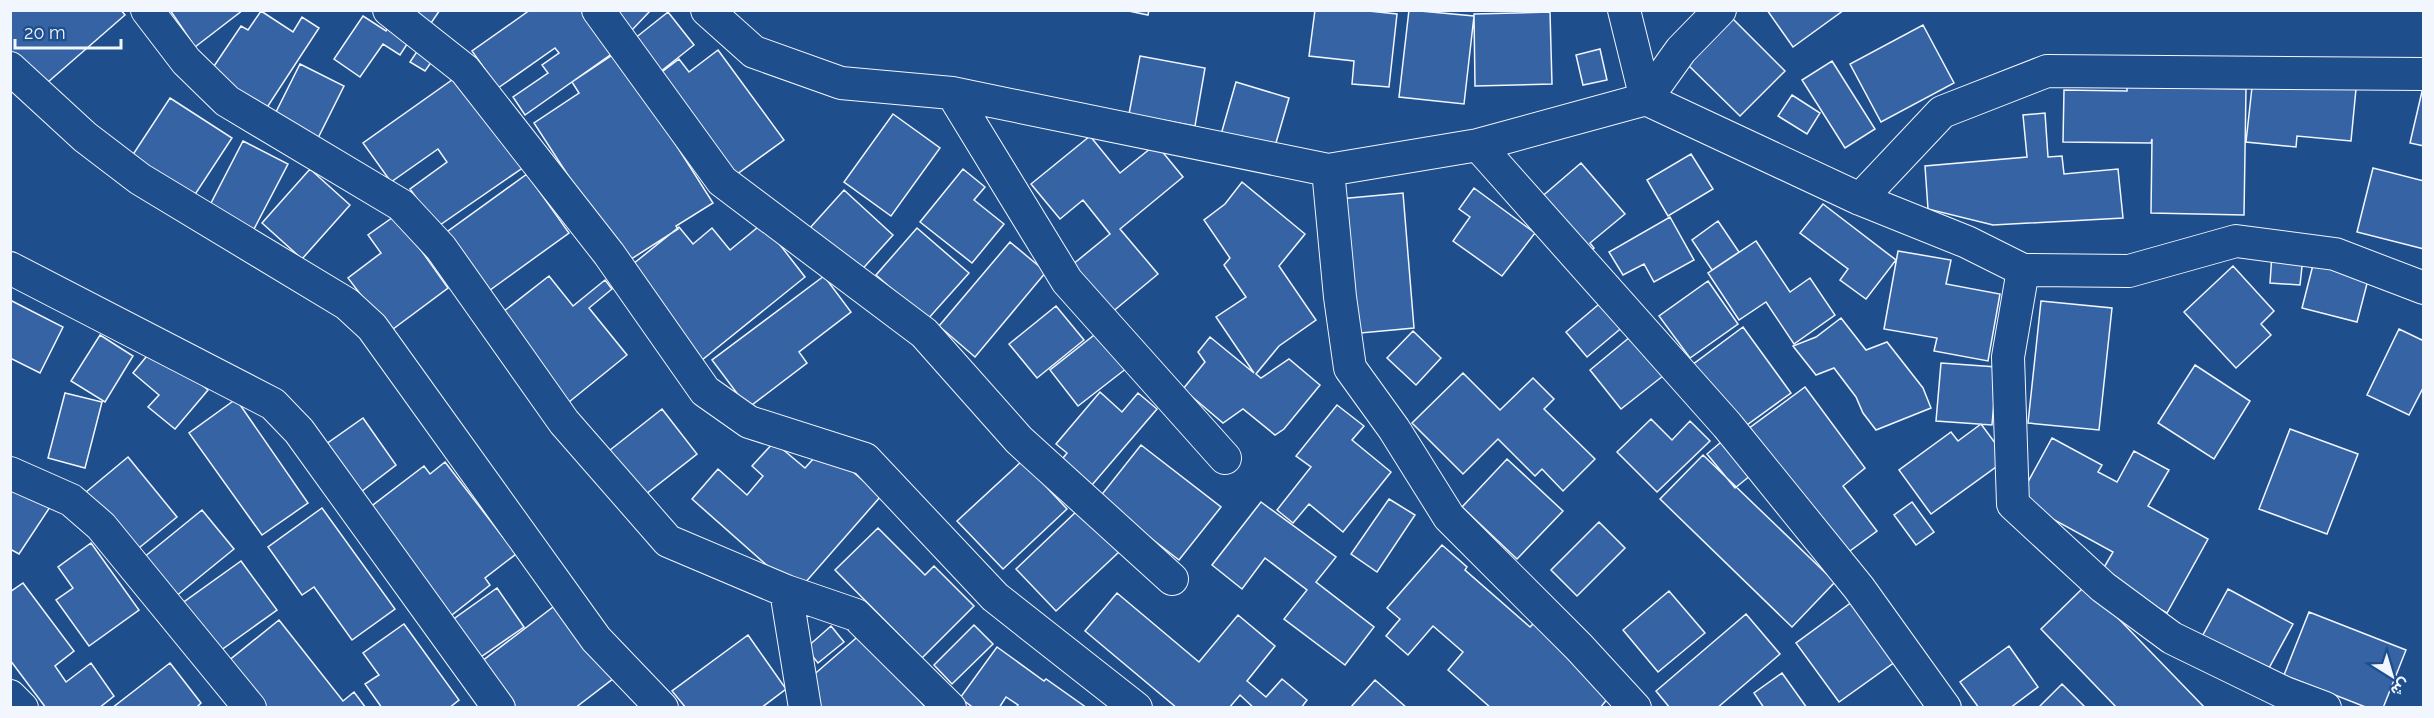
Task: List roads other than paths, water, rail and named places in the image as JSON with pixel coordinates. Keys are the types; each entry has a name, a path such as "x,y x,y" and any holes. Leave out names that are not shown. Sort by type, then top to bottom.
{"street":[{"path":"147,10 186,61 227,100 401,205 441,248 564,422 668,542 786,591 856,615 950,708"},
{"path":"389,10 465,70 609,254 705,391 749,422 864,459 995,597 1136,708"},
{"path":"598,10 722,181 924,333 1019,440 1172,579"},
{"path":"707,10 754,52 841,83 952,93 1328,170 1478,145 1646,99 1681,50 1720,10"},
{"path":"1624,10 1646,99"},
{"path":"10,68 85,137 140,179 347,304 372,327 596,639 662,708"},
{"path":"1860,199 1942,112 2047,71 2424,74"},
{"path":"952,93 1067,281 1225,458"},
{"path":"1646,99 1860,199 1967,242 2023,270 2129,271 2236,241 2335,254 2424,288"},
{"path":"1478,145 1727,425 1859,588 1945,708"},
{"path":"1328,170 1350,368 1394,429 1449,517 1579,647 1635,708"},
{"path":"10,268 273,404 299,431 499,708"},
{"path":"2023,270 2008,357 2013,504 2103,587 2172,638 2285,693 2325,708"},
{"path":"10,473 71,500 101,526 250,708"},
{"path":"786,591 805,708"},
{"path":"10,696 22,708"}]}
